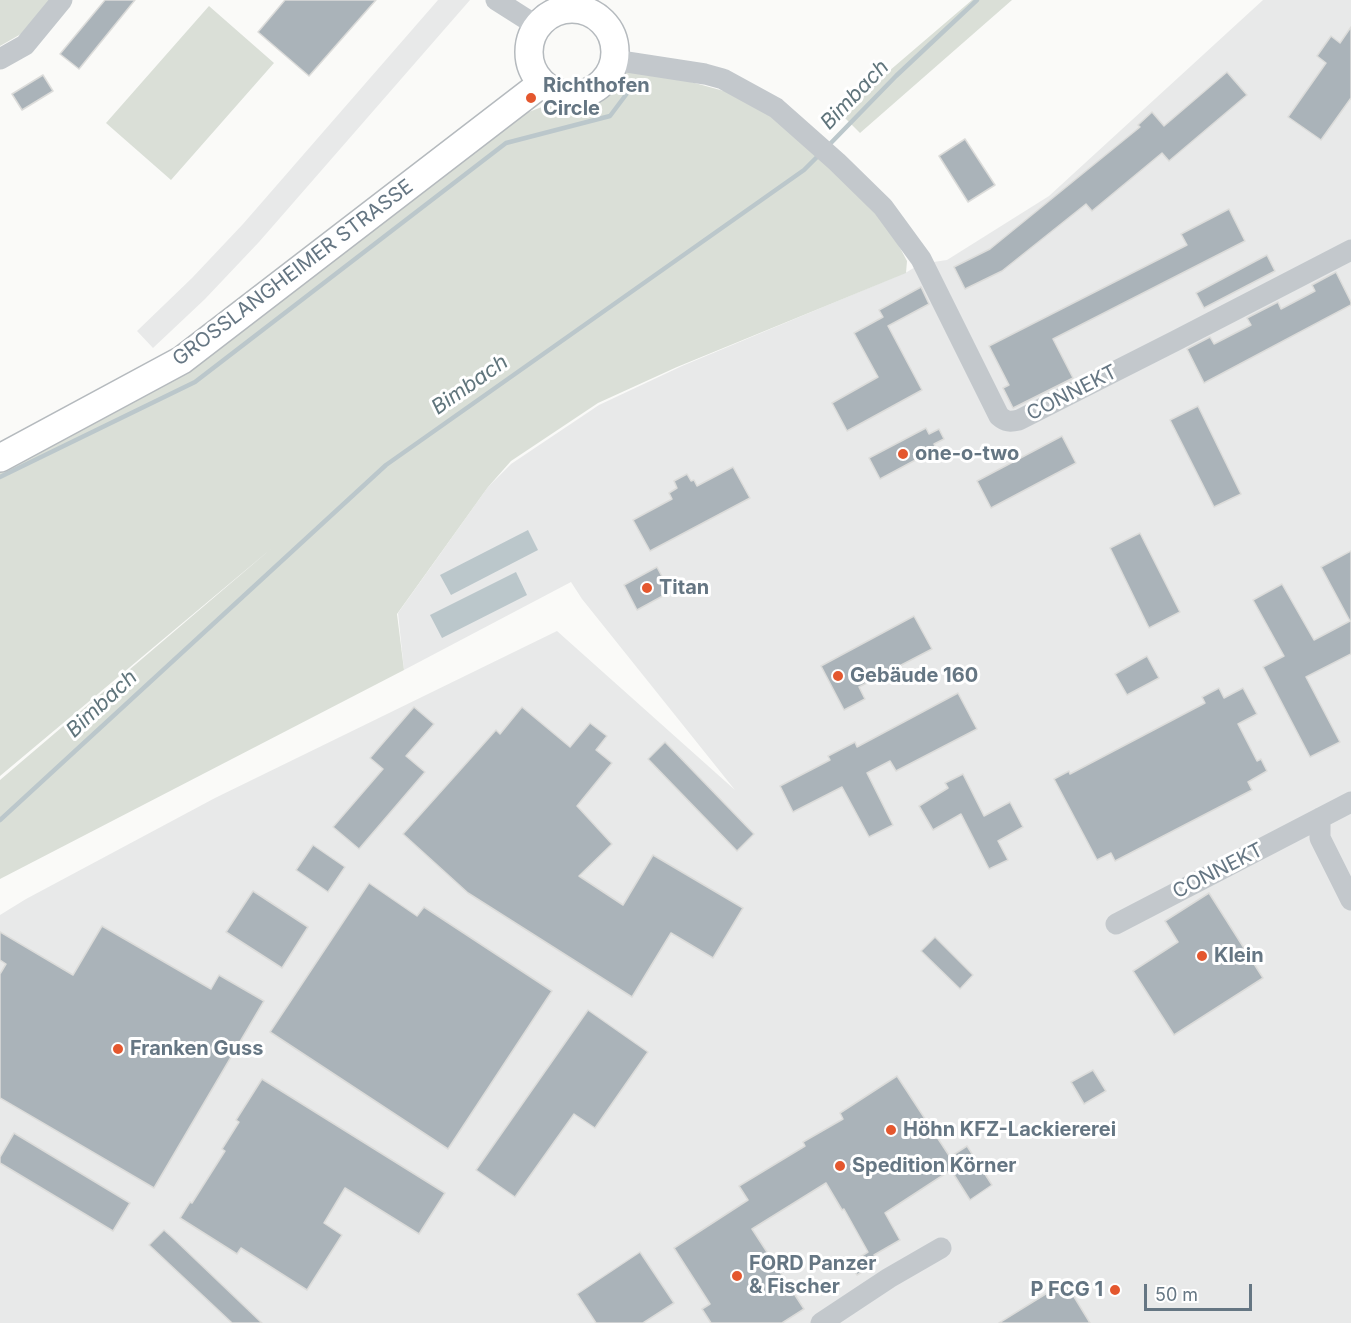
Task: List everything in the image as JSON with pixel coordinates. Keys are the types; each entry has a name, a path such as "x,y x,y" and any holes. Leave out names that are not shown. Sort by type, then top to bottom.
{"main road":[{"path":"596,7 611,33 615,46 610,72 602,83 591,91 579,95 565,95 552,91 541,84 529,62 528,49 531,37 537,26 557,12 596,7"},
{"name":"GROSSLANGHEIMER STRASSE","path":"0,458 183,360 541,84"}],"street":[{"path":"0,59 25,45 62,0"},
{"path":"496,0 537,26"},
{"name":"CONNEKT","path":"614,60 705,74 723,79 776,108 837,162 883,207 921,259 999,416 1005,421 1019,420 1351,250"},
{"name":"CONNEKT","path":"1116,924 1351,802"},
{"path":"1320,818 1320,838 1351,900"},
{"path":"821,1323 889,1278 942,1248"}],"shaded area":[{"path":"0,0 52,0 28,30 0,46"},
{"path":"438,0 470,0 259,242 205,299 153,348 137,331 243,224"},
{"path":"972,0 1012,0 860,133 840,113"},
{"path":"1263,0 1351,0 1351,1323 0,1323 0,915 215,798 557,631 735,790 582,599 571,582 404,670 398,613 488,487 511,464 599,405 682,366 907,272 920,264 947,260 1049,196"},
{"path":"209,6 274,63 171,180 106,123"},
{"path":"622,63 753,99 871,205 907,261 906,273 677,367 598,403 511,461 488,487 397,614 404,670 0,879 0,780 272,548 0,776 0,464 185,365 497,124 555,102 595,98"},
{"path":"528,530 538,550 451,595 440,575"},
{"path":"516,572 527,595 442,638 430,615"}],"building":[{"path":"105,0 135,0 79,69 60,54"},
{"path":"285,0 376,0 309,76 258,32"},
{"path":"1351,27 1351,98 1321,140 1288,117 1326,63 1317,56 1331,36 1340,43"},
{"path":"1227,72 1247,95 1169,161 1162,153 1092,211 1086,204 1002,271 965,289 954,267 990,249 1140,127 1138,125 1152,112 1164,126"},
{"path":"43,75 53,91 22,110 12,94"},
{"path":"965,139 995,185 968,202 939,156"},
{"path":"1229,209 1245,241 1053,339 1073,378 1013,408 1003,388 1009,385 989,346 1187,245 1181,234"},
{"path":"1267,255 1275,271 1204,308 1196,293"},
{"path":"1336,272 1351,305 1204,383 1187,349 1210,337 1214,344 1251,325 1247,318 1278,302 1281,309 1315,291 1312,285"},
{"path":"921,287 929,304 888,326 922,390 847,431 832,403 878,377 854,333 883,317 879,310"},
{"path":"1198,406 1241,494 1214,507 1170,420"},
{"name":"one-o-two","path":"926,428 929,434 939,429 944,439 934,444 936,449 880,479 869,458"},
{"path":"1062,436 1076,463 991,508 977,481"},
{"path":"733,467 750,498 650,551 633,520 672,499 669,493 677,488 674,481 687,474 697,486"},
{"path":"1140,533 1180,612 1149,628 1110,548"},
{"path":"1351,551 1351,654 1306,677 1340,742 1310,757 1263,667 1284,656 1253,600 1282,584 1314,640 1350,621 1321,567"},
{"name":"Titan","path":"657,567 670,592 637,610 624,585"},
{"path":"914,616 932,649 859,687 865,699 844,710 821,666"},
{"path":"1147,656 1159,678 1127,695 1115,674"},
{"path":"1219,688 1224,698 1243,688 1257,714 1238,724 1257,761 1261,759 1267,771 1248,782 1252,790 1115,861 1111,853 1097,860 1054,779 1069,771 1070,774 1205,703 1202,697"},
{"path":"958,693 977,729 896,771 890,761 867,773 893,825 869,837 842,787 793,812 780,786 830,760 828,756 855,742 857,747"},
{"path":"414,707 434,724 406,756 425,772 359,849 333,827 383,769 370,758"},
{"path":"522,707 570,747 590,723 607,736 596,750 612,763 577,806 612,844 579,876 623,905 653,855 743,908 713,958 671,933 632,997 468,893 403,834 496,730 500,734"},
{"path":"665,742 754,834 737,851 648,759"},
{"path":"963,774 984,816 1010,802 1023,827 998,841 1008,860 989,869 961,814 933,830 919,806 948,788 945,783"},
{"path":"313,845 345,867 328,892 296,870"},
{"path":"369,883 417,916 424,907 552,991 448,1149 270,1032"},
{"path":"253,891 308,927 282,968 226,932"},
{"name":"Klein","path":"1209,893 1263,978 1174,1035 1133,971 1178,942 1165,921"},
{"name":"Franken Guss","path":"102,926 211,989 219,975 264,1001 154,1188 0,1098 0,974 6,964 0,960 0,932 73,975"},
{"path":"935,937 973,975 960,989 921,951"},
{"path":"588,1010 648,1052 595,1128 574,1114 515,1197 476,1170"},
{"path":"1093,1070 1106,1091 1084,1104 1071,1082"},
{"path":"897,1076 950,1157 967,1146 992,1185 970,1200 951,1170 885,1213 900,1240 874,1255 878,1262 857,1275 850,1263 868,1252 844,1209 842,1210 826,1183 752,1229 804,1309 782,1323 711,1323 702,1309 710,1304 674,1248 748,1200 739,1186 805,1146 803,1142 843,1119 840,1113"},
{"path":"262,1079 445,1193 419,1234 345,1188 324,1223 342,1235 307,1290 241,1248 237,1254 180,1218 225,1151 222,1149 239,1122 236,1120"},
{"path":"14,1133 130,1203 113,1231 0,1163 0,1157"},
{"path":"164,1230 262,1323 232,1323 149,1245"},
{"path":"640,1252 674,1303 643,1323 596,1323 577,1294"},
{"path":"1065,1282 1090,1323 999,1323"}],"waterway":[{"name":"Bimbach","path":"827,147 896,76 977,0"},
{"path":"0,477 195,382 506,143 610,116 631,88"},
{"name":"Bimbach","path":"0,820 386,465 804,170 819,155"}],"place":[{"name":"Richthofen Circle","path":"531,98"},
{"name":"one-o-two","path":"903,454"},
{"name":"Titan","path":"647,588"},
{"name":"Gebäude 160","path":"838,676"},
{"name":"Klein","path":"1202,956"},
{"name":"Franken Guss","path":"118,1049"},
{"name":"Höhn KFZ-Lackiererei","path":"891,1130"},
{"name":"Spedition Körner","path":"840,1166"},
{"name":"FORD Panzer & Fischer","path":"737,1276"},
{"name":"P FCG 1","path":"1115,1290"}]}
